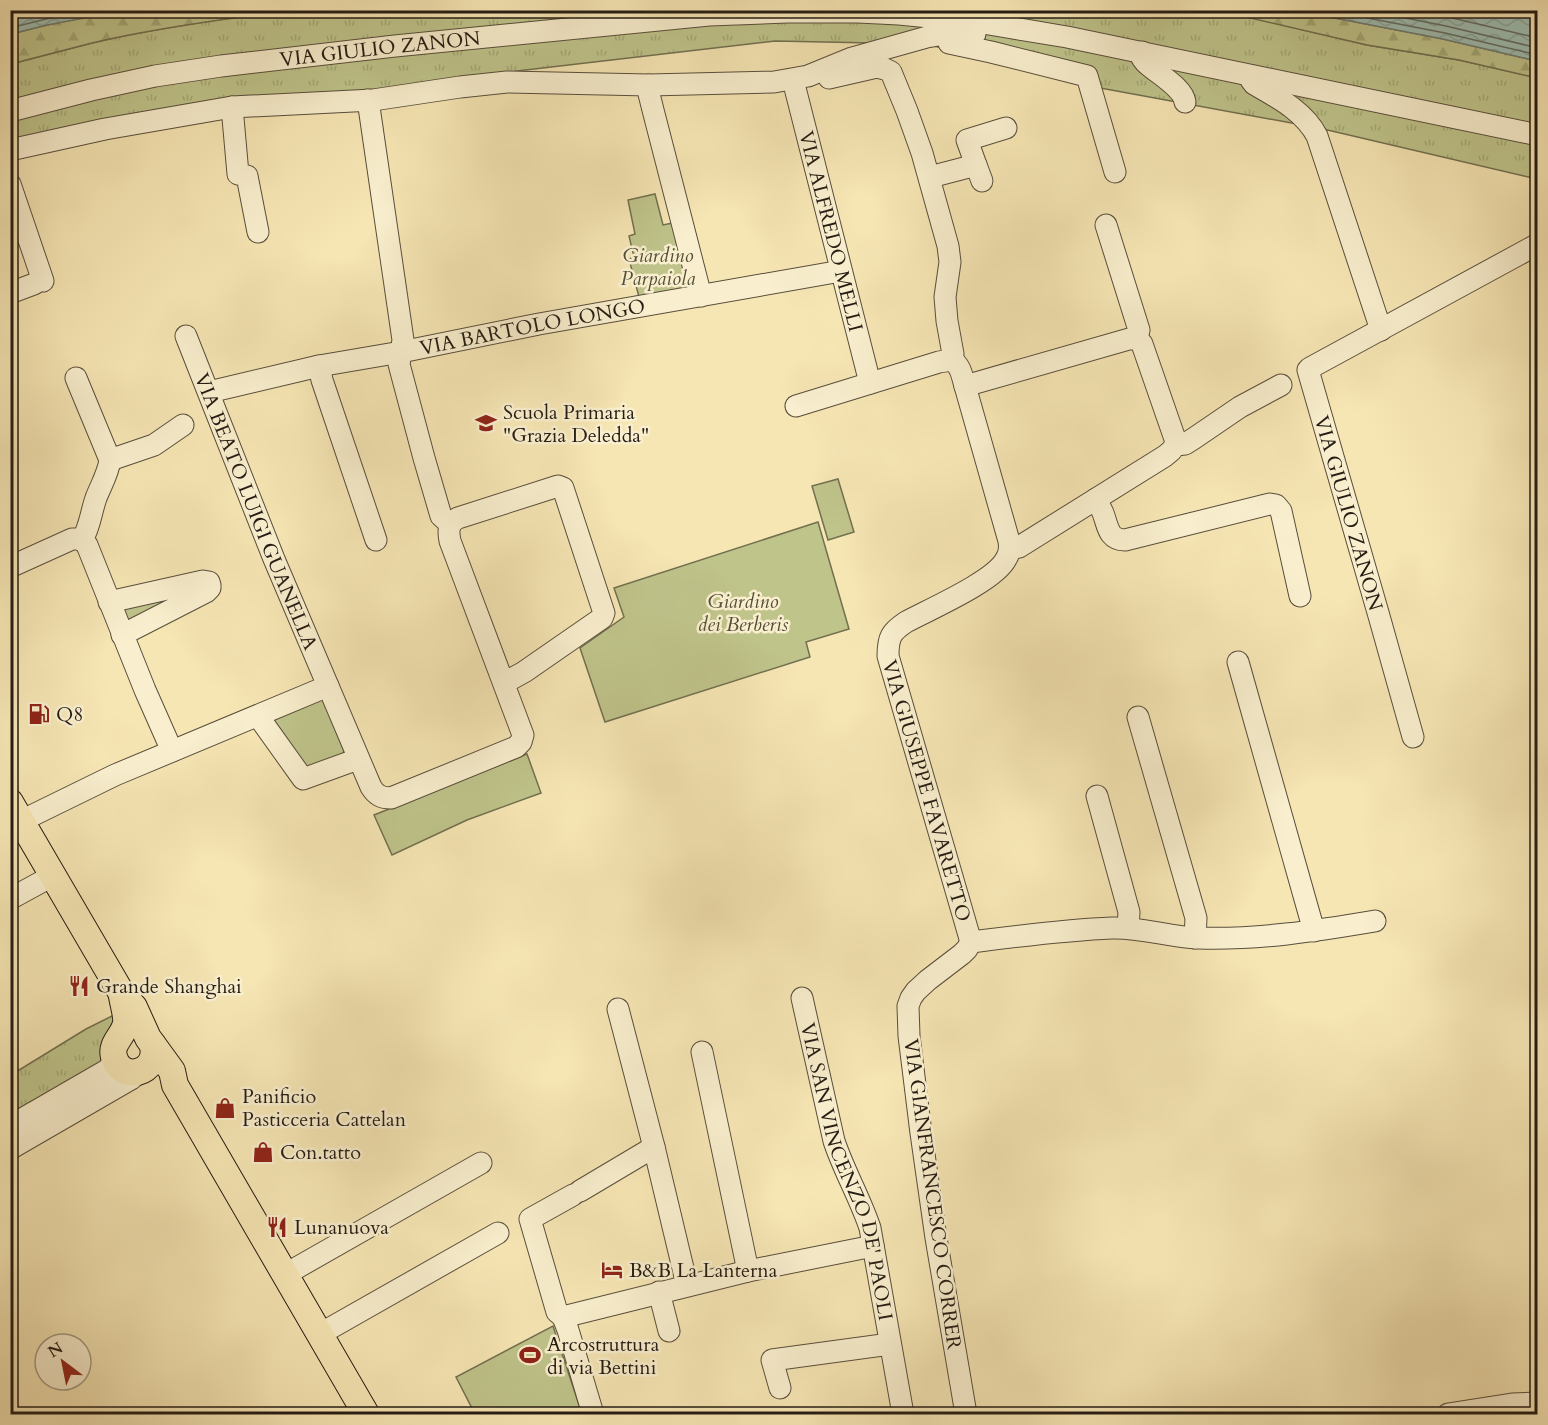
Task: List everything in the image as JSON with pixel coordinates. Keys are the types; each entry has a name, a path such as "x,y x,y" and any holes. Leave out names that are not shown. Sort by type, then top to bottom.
{"main road":[{"path":"16,811 122,994 134,1007 154,1053 152,1061 141,1071"},
{"path":"122,994 126,1026 117,1045 114,1060 120,1068 129,1072 150,1069 175,1084"},
{"path":"117,1045 129,1033 137,1032 150,1042 172,1071 175,1084 366,1414"}],"street":[{"name":"VIA GIULIO ZANON","path":"10,111 144,78 221,66 395,46 709,15 858,12 948,19 1005,27 1142,52 1535,137"},
{"name":"VIA GIULIO ZANON","path":"10,150 105,129 232,107 368,100 507,82 649,85 793,80 823,71 852,58 927,37 950,33 998,32 1005,27"},
{"path":"927,37 1087,76 1115,172"},
{"path":"1142,52 1145,62 1183,95 1185,102"},
{"path":"823,71 829,78 877,67 891,72 930,177 949,254 945,297 952,360"},
{"path":"1252,75 1251,80 1254,84 1299,113 1317,136 1381,330"},
{"name":"VIA ALFREDO MELLI","path":"793,80 870,383"},
{"path":"649,85 649,94 701,296"},
{"path":"368,100 403,340 399,364 441,516 450,524"},
{"path":"232,107 238,174 246,176 258,232"},
{"path":"930,177 979,173 967,140 1006,128"},
{"path":"10,184 39,282 10,292"},
{"path":"1106,225 1139,330 1137,339"},
{"name":"VIA GIULIO ZANON","path":"1413,737 1308,370 1538,244"},
{"name":"VIA BARTOLO LONGO","path":"209,393 319,366 539,324 841,271"},
{"name":"VIA BEATO LUIGI GUANELLA","path":"186,336 274,559 358,759 375,793 380,797 391,798 516,747 523,735 504,683"},
{"path":"796,406 952,360 959,368 965,386 1010,549 1019,547 1165,456 1176,445 1142,344 1137,339 1129,339 965,386"},
{"path":"319,366 376,540"},
{"path":"76,378 110,460 87,532 82,540"},
{"path":"1176,445 1185,444 1240,407 1281,385"},
{"path":"110,460 154,445 183,425"},
{"path":"558,486 563,488 565,493 604,613 602,618 524,672 504,683 450,541 448,532 450,524 458,518 558,486"},
{"path":"1096,499 1109,533 1113,538 1119,540 1270,504 1276,505 1281,511 1300,596"},
{"path":"10,567 72,539 82,540 87,545 172,751"},
{"name":"VIA GIUSEPPE FAVARETTO","path":"971,942 888,656 888,643 891,635 906,622 993,574 1006,559 1010,549"},
{"path":"109,602 204,581 210,585 206,592 122,634"},
{"path":"1238,662 1314,931"},
{"path":"16,811 115,775 328,686"},
{"path":"258,716 303,779 358,759"},
{"path":"1138,717 1196,918 1195,938"},
{"path":"1097,796 1129,912 1128,928"},
{"path":"10,899 52,876"},
{"path":"971,942 1058,931 1128,928 1195,938 1236,938 1314,931 1375,921"},
{"name":"VIA GIANFRANCESCO CORRER","path":"966,1414 921,1133 909,1036 908,1006 916,991 962,954 971,942"},
{"name":"VIA SAN VINCENZO DE' PAOLI","path":"802,998 834,1141 870,1228 903,1414"},
{"path":"618,1009 687,1285"},
{"path":"10,1126 107,1070 112,1065 117,1045"},
{"path":"702,1052 748,1271"},
{"path":"10,1149 141,1071"},
{"path":"593,1414 563,1317 557,1312 530,1219 654,1147"},
{"path":"286,1274 481,1163"},
{"path":"320,1334 498,1233"},
{"path":"563,1317 748,1271 873,1246"},
{"path":"659,1292 669,1331"},
{"name":"VIA SAN VINCENZO DE' PAOLI","path":"780,1388 772,1360 890,1344"},
{"path":"1448,1414 1512,1404 1538,1403"}],"green space":[{"path":"122,10 288,11 140,33 11,64 11,34"},
{"path":"289,10 1220,10 1367,45 1459,60 1538,78 1537,179 1319,128 1084,85 979,55 923,44 775,41 517,71 487,79 327,101 11,150 11,64 140,33"},
{"path":"1220,11 1299,11 1443,39 1537,61 1537,78 1459,60 1367,45"},
{"name":"Giardino Parpaiola","path":"655,194 663,225 673,223 689,289 639,297 629,259 634,257 629,236 635,234 628,200"},
{"path":"838,479 854,532 828,540 812,486"},
{"name":"Giardino dei Berberis","path":"818,522 849,629 806,642 810,657 605,722 580,648 624,617 614,588"},
{"path":"183,591 127,623 120,606"},
{"path":"320,698 323,700 344,751 342,755 306,769 271,723 274,716"},
{"path":"527,754 541,793 467,820 392,855 374,815"},
{"path":"116,1014 101,1063 11,1116 11,1075 86,1029"},
{"name":"Arcostruttura di via Bettini","path":"553,1326 582,1414 475,1414 456,1377"}],"water":[{"path":"11,10 122,10 122,11 11,34"},
{"path":"1299,11 1537,11 1537,61 1443,39"}],"place":[{"name":"Scuola Primaria \"Grazia Deledda\"","path":"486,423"},
{"name":"Q8","path":"39,714"},
{"name":"Grande Shanghai","path":"79,986"},
{"name":"Panificio Pasticceria Cattelan","path":"225,1108"},
{"name":"Con.tatto","path":"263,1152"},
{"name":"Lunanuova","path":"277,1227"},
{"name":"B&B La Lanterna","path":"612,1270"},
{"name":"Arcostruttura di via Bettini","path":"530,1355"}]}
